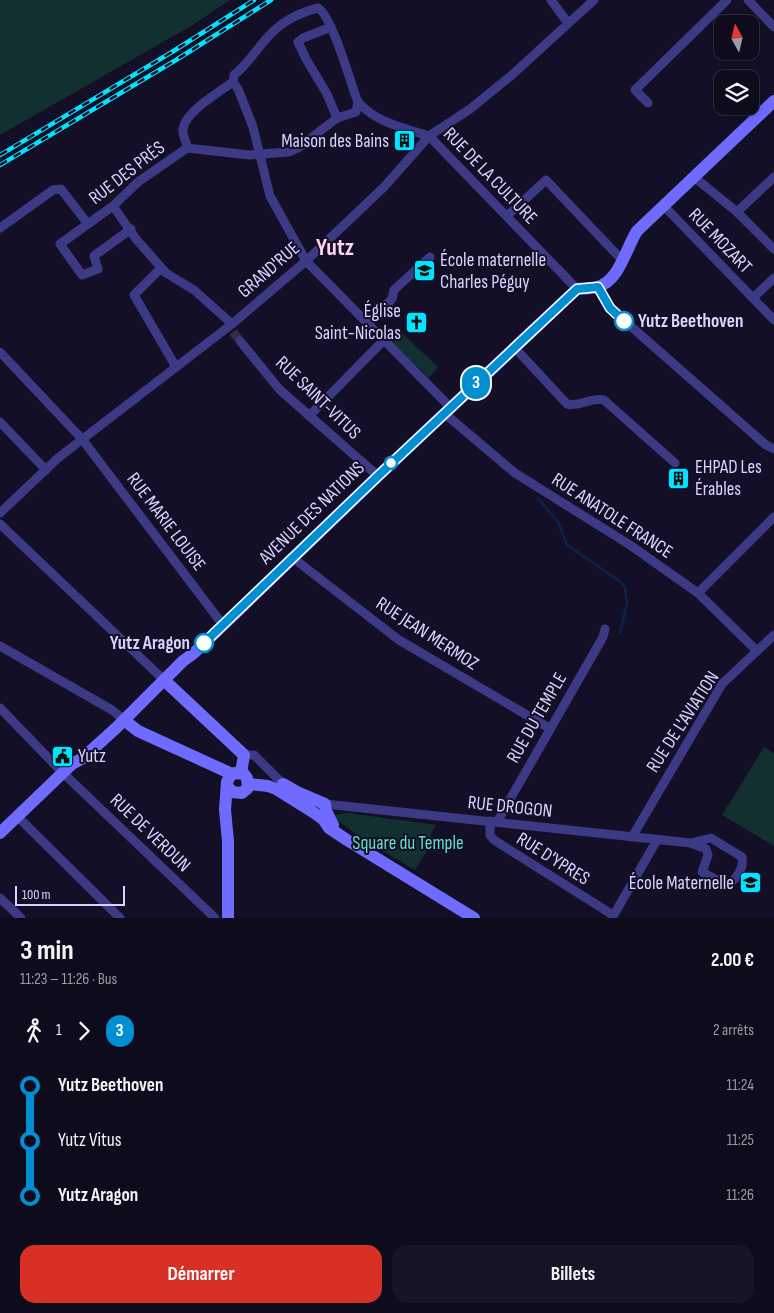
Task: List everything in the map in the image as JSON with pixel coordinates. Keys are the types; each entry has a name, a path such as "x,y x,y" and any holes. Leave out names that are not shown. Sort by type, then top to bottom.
{"main road":[{"path":"577,289 598,287 616,273 637,231 774,101"},
{"name":"AVENUE DES NATIONS","path":"0,833 62,772 82,758 124,720 183,661 194,653 447,410 577,289"},
{"path":"164,680 244,755 242,777 245,791 233,791"},
{"path":"124,720 138,731 242,777 322,809"},
{"path":"228,918 227,821 225,810 233,791 228,779 254,776 268,777 297,792 322,809 323,818 329,828 474,918"}],"street":[{"path":"551,0 568,23"},
{"name":"GRAND'RUE","path":"0,513 82,439 176,367 231,328 306,261 384,187 429,136 470,109 513,74 594,0"},
{"path":"648,103 635,90 727,0"},
{"path":"748,0 774,27"},
{"name":"RUE DE LA CULTURE","path":"318,5 331,27 358,102 376,118 429,136 577,289"},
{"name":"RUE DES PRÉS","path":"131,229 94,256 98,269 82,275 60,244 113,206 138,182 186,148 187,142 183,134 183,127 188,118 234,78 276,29 318,5"},
{"path":"331,27 303,38 298,42 327,94 337,118"},
{"name":"RUE ANATOLE FRANCE","path":"234,78 253,127 270,196 306,261 384,340 447,410 515,473 630,545 698,593 757,651"},
{"path":"186,148 238,155 289,152 298,148 337,118 356,112 358,102"},
{"path":"694,177 737,212 774,249"},
{"path":"737,212 774,177"},
{"path":"507,216 546,180 623,261"},
{"path":"0,228 53,190 61,189 88,224"},
{"path":"113,206 131,229 136,239 161,268 194,290 231,328"},
{"name":"RUE MOZART","path":"664,206 774,320"},
{"path":"367,323 392,299 394,290 430,257"},
{"path":"161,268 134,295 176,367"},
{"path":"753,298 774,278"},
{"path":"598,287 610,308 766,445 774,449"},
{"path":"309,416 384,340"},
{"name":"RUE SAINT-VITUS","path":"240,341 280,390 378,476"},
{"path":"514,348 567,404 575,406 596,398 604,400 674,463"},
{"name":"RUE MARIE LOUISE","path":"0,352 82,439 223,625"},
{"path":"0,422 46,470"},
{"path":"698,593 774,517"},
{"path":"0,524 164,680"},
{"name":"RUE JEAN MERMOZ","path":"293,558 399,640 549,728"},
{"name":"RUE DU TEMPLE","path":"493,821 603,637 605,629"},
{"name":"RUE DE L'AVIATION","path":"632,837 722,684 774,635"},
{"path":"0,646 112,710 124,720"},
{"name":"RUE DE VERDUN","path":"0,708 62,772 215,918"},
{"path":"244,755 254,755 280,782"},
{"name":"RUE DROGON","path":"322,809 493,821 691,843 706,849 708,855 702,872 726,885 734,881 743,864 742,857 711,838 691,843"},
{"path":"17,816 120,918"},
{"name":"RUE D'YPRES","path":"493,821 490,835 494,840 612,917"},
{"path":"612,917 657,840"},
{"path":"0,898 20,918"}],"green space":[{"path":"0,0 230,0 191,26 0,135"},
{"path":"402,333 438,367 429,378 392,342"},
{"path":"764,747 774,753 774,846 722,815"},
{"name":"Square du Temple","path":"349,813 436,825 430,836 434,840 415,870 363,839 337,820 335,815"}],"waterway":[{"path":"538,498 558,522 567,545 618,580 625,587 627,603 620,633"}],"tunnel":[{"path":"233,332 240,341"}],"railway":[{"path":"0,155 172,52 254,0"},
{"path":"0,165 176,60 271,0"}],"bus line":[{"name":"3","path":"204,643 577,289 598,287 610,308 624,321"}],"place":[{"name":"Maison des Bains","path":"405,141"},
{"name":"École maternelle Charles Péguy","path":"424,271"},
{"name":"Yutz Beethoven","path":"624,321"},
{"name":"Église Saint-Nicolas","path":"417,322"},
{"name":"EHPAD Les Érables","path":"679,478"},
{"name":"Yutz Aragon","path":"204,643"},
{"name":"Yutz","path":"62,756"},
{"name":"École Maternelle","path":"750,883"}],"district":[{"name":"Yutz","path":"335,247"}]}
